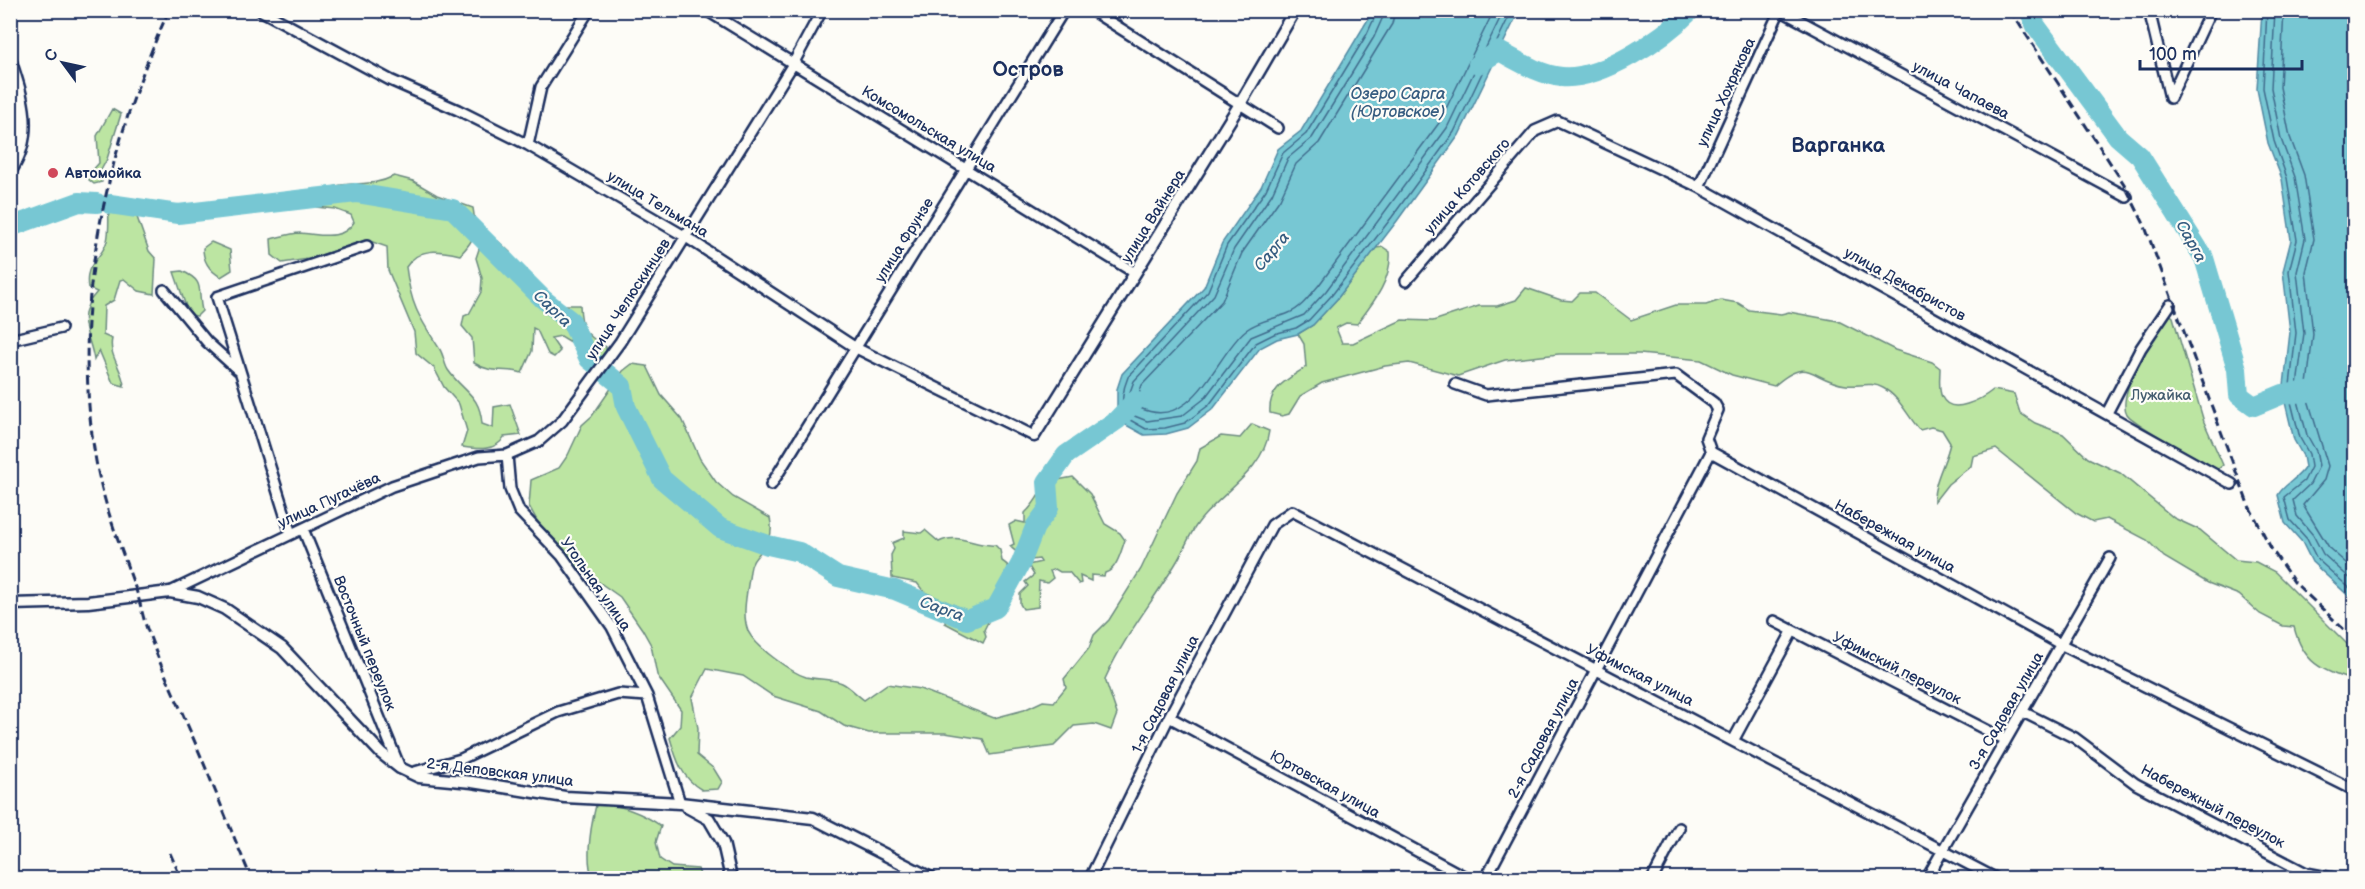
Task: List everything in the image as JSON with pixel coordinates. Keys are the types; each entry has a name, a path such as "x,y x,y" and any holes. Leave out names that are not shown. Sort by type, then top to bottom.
{"street":[{"name":"улица Тельмана","path":"260,10 390,80 458,110 528,145 686,237 856,348 1034,436"},
{"path":"528,145 541,87 589,10"},
{"name":"Комсомольская улица","path":"706,10 1135,273"},
{"name":"улица Челюскинцев","path":"507,455 539,441 562,421 612,354 793,64 822,10"},
{"name":"улица Фрунзе","path":"771,485 1064,10"},
{"path":"1091,10 1278,128"},
{"name":"улица Вайнера","path":"1034,436 1240,104 1295,10"},
{"name":"улица Хохрякова","path":"1699,187 1780,10"},
{"name":"улица Чапаева","path":"1780,10 2127,197"},
{"path":"2149,10 2170,98 2211,10"},
{"path":"10,59 23,98 26,127 23,151 10,172"},
{"name":"улица Декабристов","path":"1558,121 1699,187 2232,484"},
{"name":"улица Котовского","path":"1406,280 1535,131 1558,121"},
{"path":"291,534 217,297 367,246"},
{"path":"164,290 207,342 240,371"},
{"path":"2107,413 2141,348 2170,305"},
{"path":"10,340 61,328"},
{"path":"1455,384 1486,395 1676,375 1714,403 1718,410 1706,438 1711,452"},
{"name":"Набережная улица","path":"1711,452 2062,645 2355,789"},
{"name":"2-я Садовая улица","path":"1486,879 1711,452"},
{"name":"улица Пугачёва","path":"170,592 392,486 479,457 507,455"},
{"name":"Угольная улица","path":"507,455 510,489 519,511 562,556 612,627 647,696 680,803"},
{"name":"Уфимская улица","path":"1272,525 1292,511 1995,879"},
{"name":"1-я Садовая улица","path":"1090,879 1169,717 1272,525"},
{"name":"Восточный переулок","path":"303,529 400,768"},
{"name":"3-я Садовая улица","path":"1927,879 2110,558"},
{"name":"2-я Деповская улица","path":"10,604 88,602 170,592 198,597 225,609 282,648 400,768 419,777 566,796 680,803 813,818 931,879"},
{"name":"Уфимский переулок","path":"1774,621 2007,740"},
{"path":"1733,741 1792,632"},
{"path":"411,773 460,759 558,712 618,694 647,696"},
{"name":"Набережный переулок","path":"2023,712 2075,738 2136,784 2306,873 2334,879"},
{"name":"Юртовская улица","path":"1169,717 1467,879"},
{"path":"680,803 710,819 723,843 731,879"},
{"path":"1653,879 1679,828"}],"green space":[{"path":"112,109 121,114 107,159 100,172 102,182 94,184 89,180 89,174 99,163 97,136"},
{"path":"394,176 413,181 437,195 473,208 474,234 466,249 460,255 437,251 417,256 406,267 408,280 413,302 421,319 441,351 448,370 478,406 482,424 493,428 494,407 510,404 521,435 504,437 491,447 479,449 462,447 467,431 459,404 444,387 434,368 416,353 414,332 388,270 387,247 367,240 308,259 282,263 272,255 271,239 297,233 337,235 354,222 351,215 335,209 316,207 314,196 336,186 374,182"},
{"path":"113,202 132,203 149,251 156,259 154,294 139,291 124,279 120,280 114,300 104,306 103,335 112,339 112,351 124,386 113,383 99,350 94,360 84,318 90,301 97,292 88,288 88,273 107,241 109,206"},
{"path":"483,237 498,241 510,252 514,265 539,289 537,299 545,305 580,305 581,320 585,330 606,347 606,351 599,359 589,359 584,350 561,336 551,338 560,351 554,357 548,354 537,330 533,328 532,351 522,373 487,369 474,363 472,338 462,326 464,316 469,314 481,292 482,278 476,258"},
{"path":"211,242 230,250 232,270 221,277 210,269 204,257 203,248"},
{"path":"1383,247 1390,252 1385,282 1357,324 1346,323 1336,328 1342,343 1353,343 1402,320 1433,321 1479,306 1497,306 1516,300 1526,288 1561,300 1572,301 1580,293 1595,293 1631,320 1676,305 1706,305 1721,300 1738,303 1749,310 1781,314 1789,312 1838,321 1895,350 1932,362 1940,368 1942,397 1946,403 1952,405 1967,404 1993,390 2014,394 2020,413 2035,423 2063,434 2088,458 2120,473 2174,518 2200,530 2236,560 2256,562 2275,572 2354,651 2354,681 2323,669 2308,657 2294,627 2283,626 2260,614 2239,595 2208,583 2164,557 2147,540 2107,519 2093,522 2076,513 1996,449 1973,456 1971,466 1948,484 1934,502 1938,479 1950,443 1942,430 1931,427 1920,430 1894,396 1878,386 1846,385 1803,370 1795,372 1774,386 1732,375 1701,360 1640,354 1559,354 1505,360 1458,376 1409,363 1385,366 1322,383 1300,396 1289,414 1282,416 1270,413 1270,404 1276,391 1306,367 1304,344 1298,334 1313,325 1337,299 1376,248"},
{"path":"182,271 198,283 202,311 197,316 189,315 174,272"},
{"name":"Лужайка","path":"2168,313 2173,317 2204,422 2223,465 2217,470 2154,434 2127,414 2125,404 2132,378 2147,347"},
{"path":"632,364 647,366 661,395 682,419 700,459 716,482 733,497 770,518 770,537 752,564 746,601 746,624 748,631 758,644 791,670 806,677 842,683 864,700 887,684 920,689 994,718 1024,710 1043,701 1054,702 1066,687 1064,679 1089,648 1094,635 1109,620 1141,569 1177,493 1197,461 1200,448 1221,436 1240,438 1252,424 1269,431 1259,458 1250,470 1207,512 1195,528 1176,563 1129,634 1113,663 1105,679 1117,714 1111,730 1094,724 1074,726 1054,746 990,755 983,739 945,733 869,733 844,726 821,711 773,696 743,676 707,669 692,698 698,728 697,755 714,769 722,782 718,789 702,790 689,780 675,753 670,738 680,726 681,710 657,675 651,645 642,629 620,597 572,563 539,524 529,506 531,480 559,468 568,455 582,425 592,416 623,371"},
{"path":"1073,477 1090,494 1105,524 1120,533 1125,540 1120,554 1116,564 1104,576 1091,575 1091,581 1080,576 1081,583 1079,584 1069,572 1060,572 1055,569 1050,571 1053,578 1047,583 1039,581 1038,607 1023,609 1020,604 1020,594 1028,586 1025,582 1034,575 1028,565 1041,562 1039,559 1031,560 1010,546 1014,544 1009,525 1016,521 1025,523 1025,513 1047,482"},
{"path":"925,530 939,542 946,539 960,539 995,545 1000,550 1002,561 1009,568 1009,579 1017,585 1008,598 999,593 989,606 986,613 988,622 984,630 986,637 983,643 945,623 945,608 959,612 964,609 924,592 917,583 892,578 891,555 894,549 892,543 904,538 904,531 921,533"},
{"path":"598,798 598,802 631,810 661,826 656,842 660,859 672,867 698,869 701,878 593,878 590,870 589,850"}],"water":[{"name":"Озеро Сарга (Юртовское)","path":"1373,11 1519,11 1459,135 1397,221 1337,299 1313,325 1298,334 1277,339 1260,348 1213,409 1188,428 1166,434 1144,435 1117,420 1117,389 1122,374 1204,287 1222,243 1261,187 1278,149 1301,131"},
{"path":"2262,11 2354,11 2354,601 2312,562 2302,542 2285,523 2278,495 2305,467 2303,456 2294,440 2283,394 2290,332 2283,271 2291,240 2282,179 2268,143 2257,89"}],"waterway":[{"name":"Сарга","path":"1478,64 1499,51 1529,67 1554,76 1578,76 1595,72 1613,65 1649,44 1691,10"},
{"name":"Сарга","path":"2029,10 2036,26 2118,137 2140,156 2204,258 2237,369 2239,395 2254,406 2283,394 2354,388"},
{"name":"Сарга","path":"110,204 178,214 356,193 453,209 543,299 571,321 589,359 622,386 626,407 662,479 720,528 768,545 799,552 838,577 895,590 967,620 996,608 1021,563 1035,527 1049,508 1047,482 1066,455 1117,420 1135,401"},
{"name":"Сарга","path":"10,227 79,202 97,203"}],"railway":[{"path":"169,10 128,116 99,227 91,284 87,341 88,398 102,489 138,595 147,629 251,878"},
{"path":"2010,10 2124,184 2144,224 2248,504 2272,550 2294,582 2354,639"},
{"path":"170,853 181,878"}],"place":[{"name":"Автомойка","path":"53,173"}],"district":[{"name":"Остров","path":"1028,69"},
{"name":"Варганка","path":"1838,145"}]}
